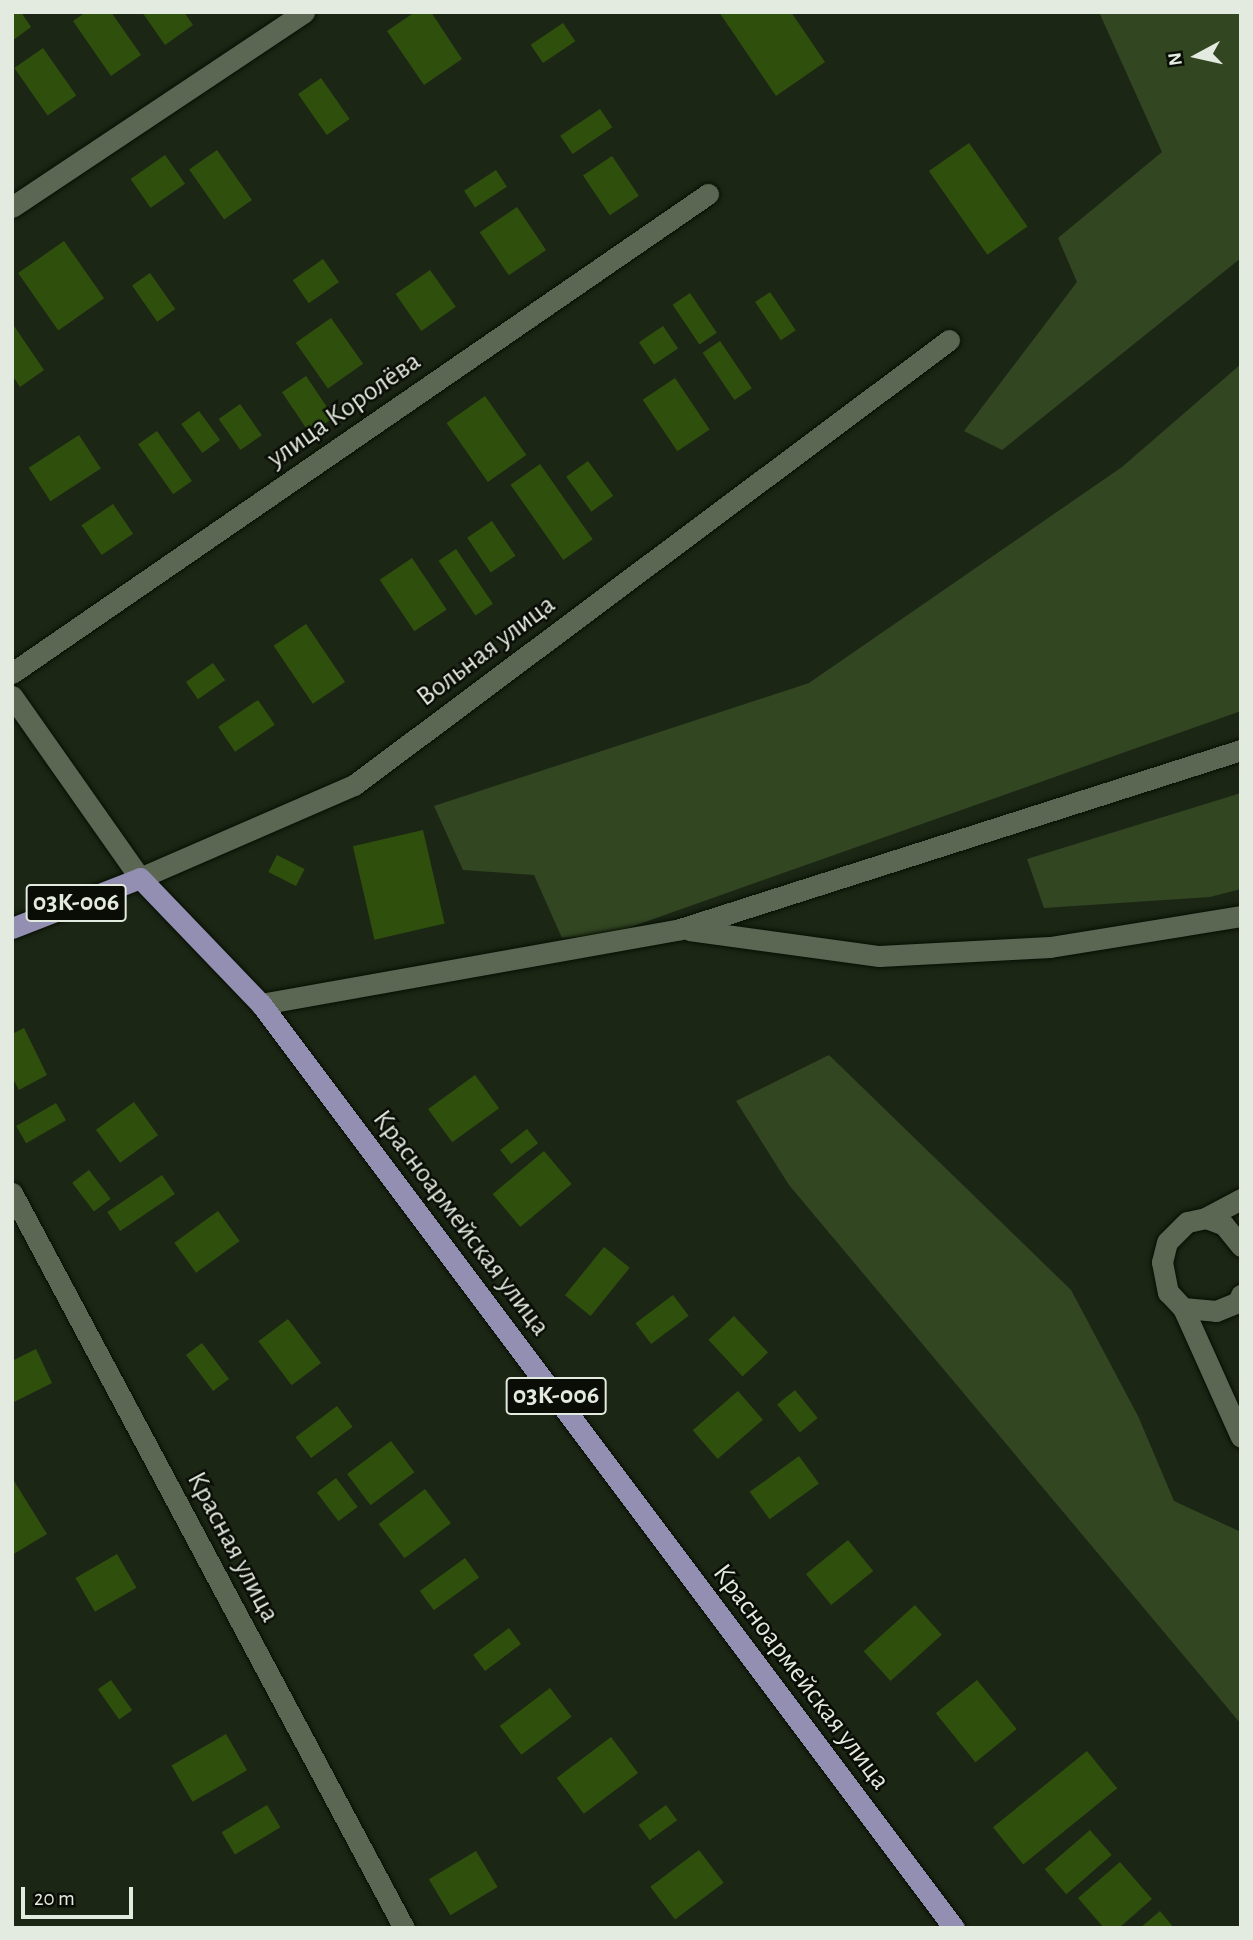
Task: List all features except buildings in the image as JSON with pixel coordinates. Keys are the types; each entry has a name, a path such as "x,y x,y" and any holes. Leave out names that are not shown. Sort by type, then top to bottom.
{"main road":[{"name":"Вольная улица","path":"12,928 139,878"},
{"name":"Красноармейская улица","path":"139,878 261,1004 954,1928"}],"street":[{"path":"12,207 304,12"},
{"name":"улица Королёва","path":"12,673 708,194"},
{"name":"Вольная улица","path":"139,878 354,785 949,340"},
{"name":"Красноармейская улица","path":"12,696 139,878"},
{"path":"261,1004 680,929 1241,750"},
{"path":"680,929 879,956 1050,947 1241,916"},
{"name":"Красная улица","path":"12,1193 404,1928"},
{"path":"1241,1199 1206,1218 1187,1222 1167,1242 1162,1262 1168,1292 1183,1308 1241,1437"},
{"path":"1206,1218 1224,1225 1241,1246"},
{"path":"1183,1308 1216,1311 1238,1302 1241,1295"}],"green space":[{"path":"1099,12 1241,12 1241,258 1002,450 964,431 1077,282 1058,238 1162,152"},
{"path":"1241,364 1241,711 611,934 562,938 534,875 463,870 434,806 809,683 1122,467"},
{"path":"1241,793 1241,889 1210,897 1044,908 1027,859"},
{"path":"829,1055 1071,1290 1138,1416 1174,1501 1241,1532 1241,1724 789,1185 736,1101"}]}
